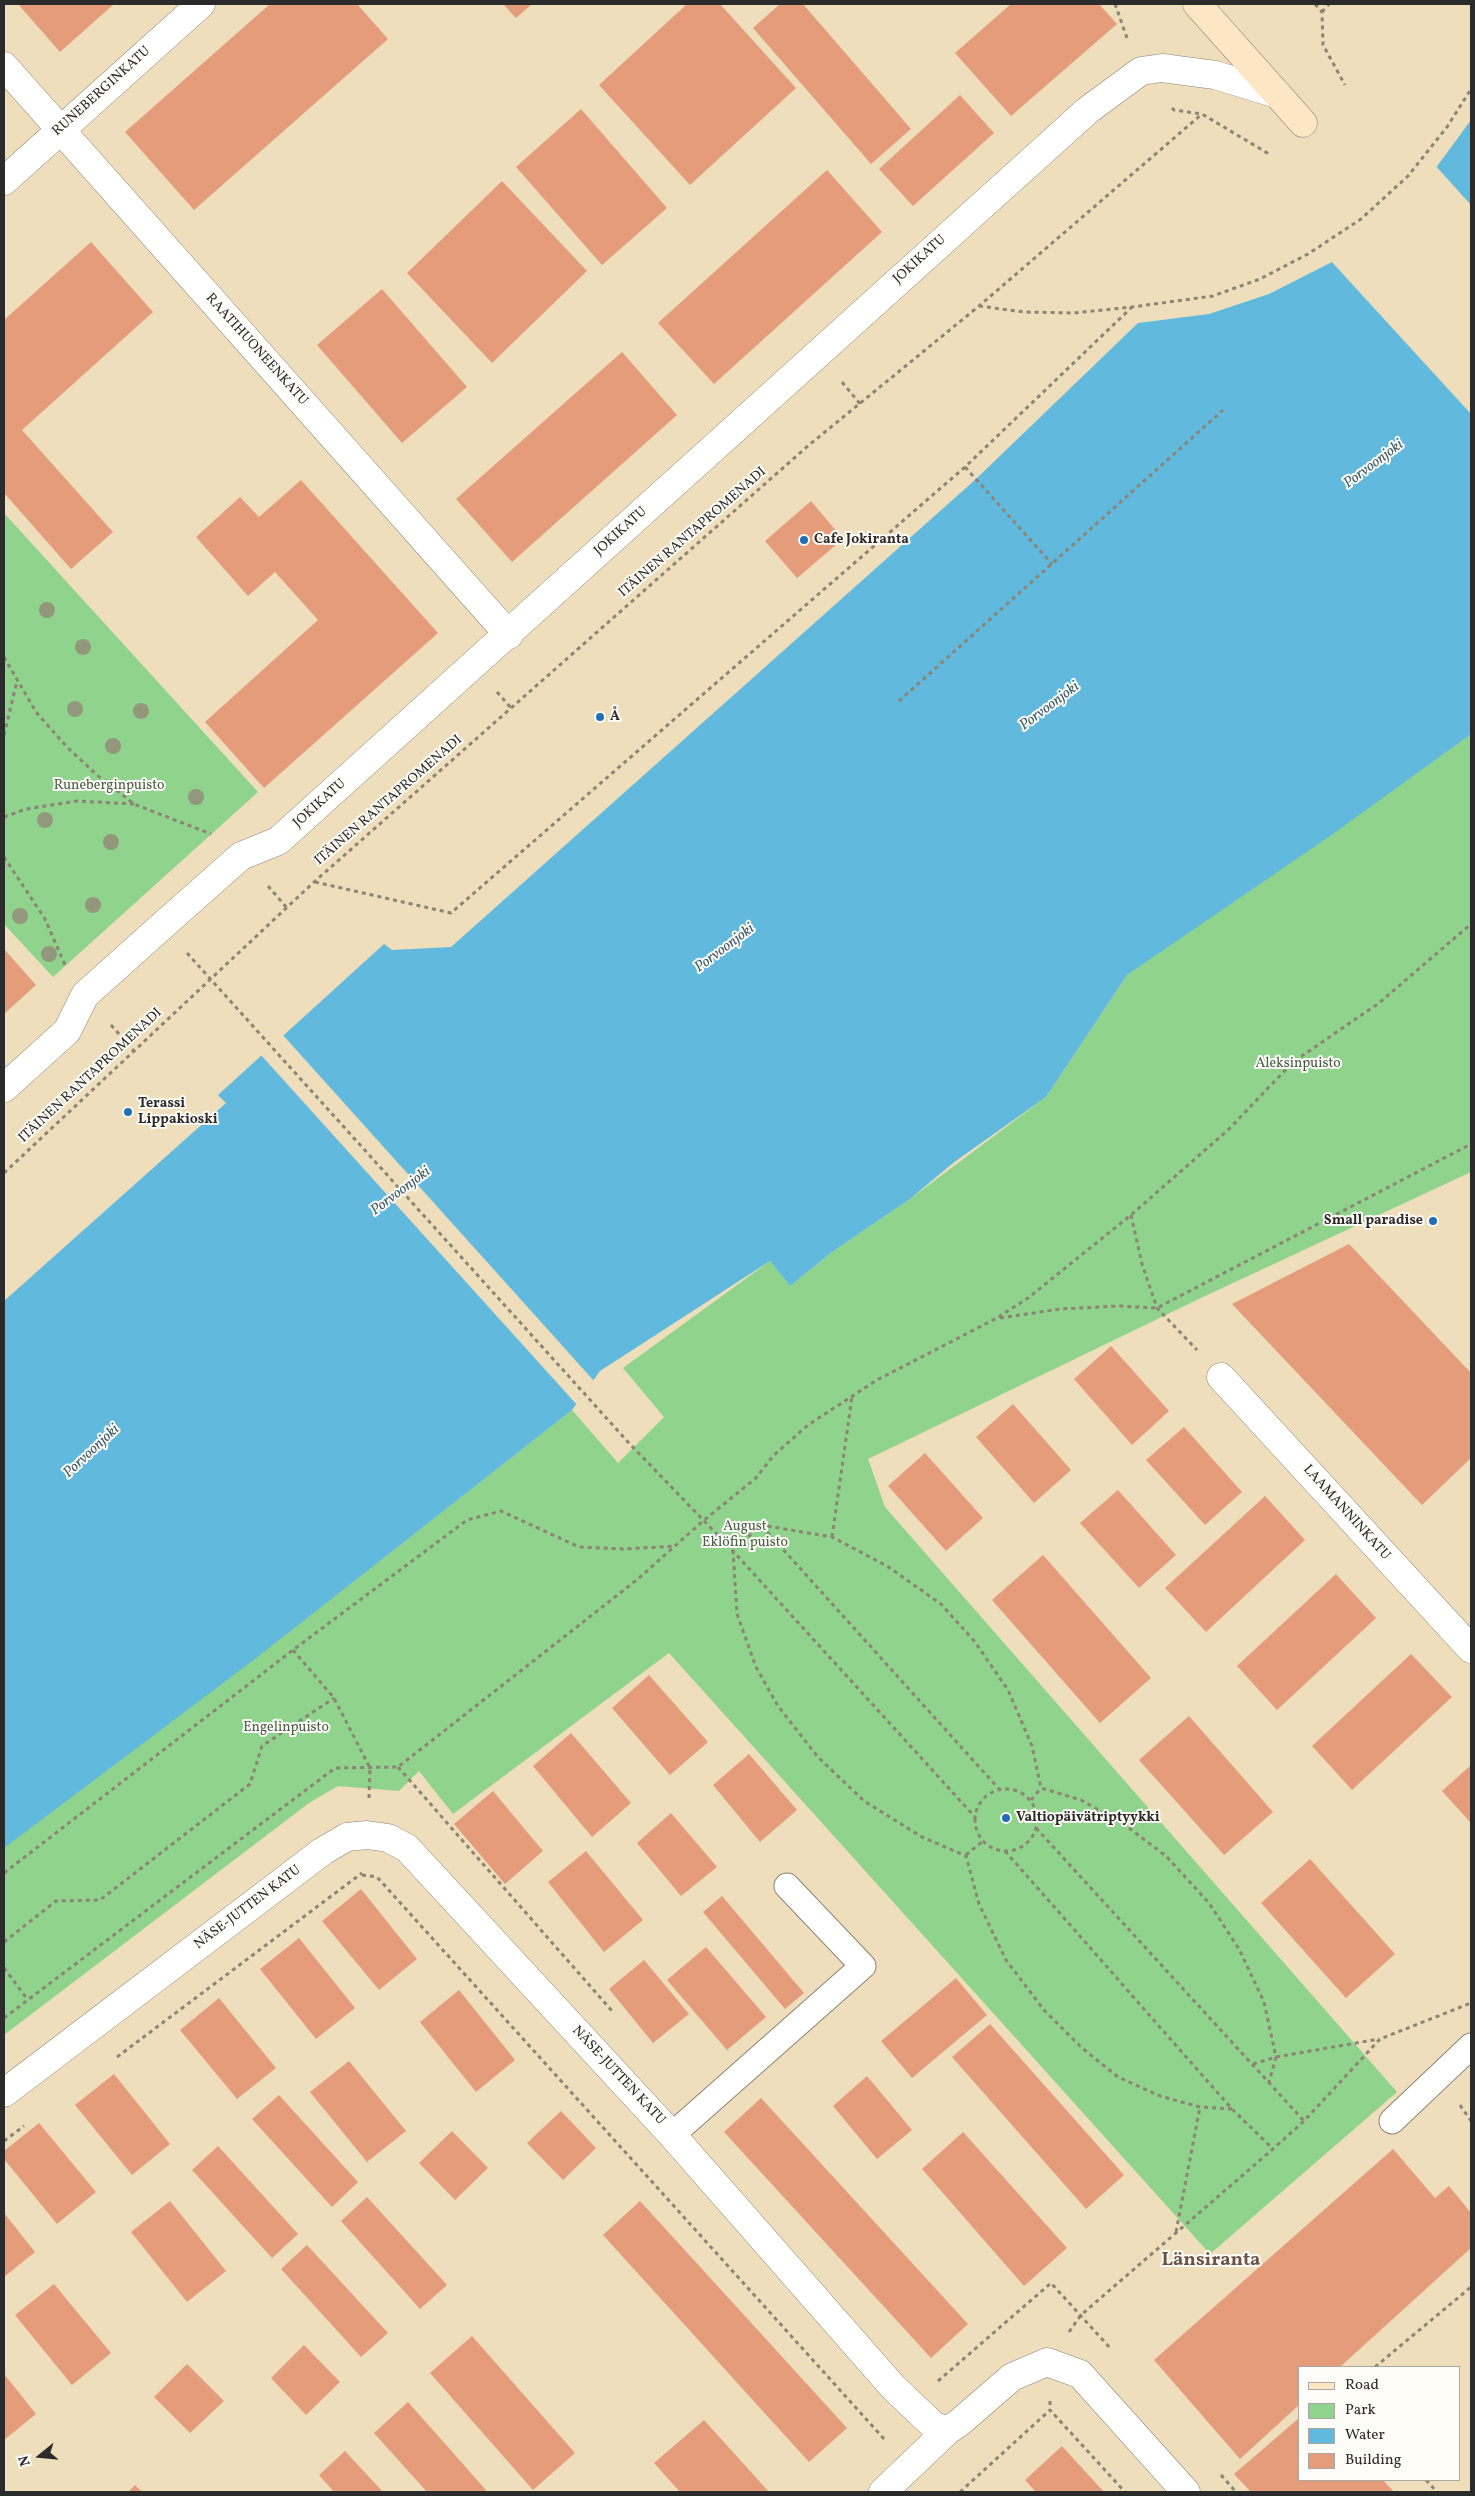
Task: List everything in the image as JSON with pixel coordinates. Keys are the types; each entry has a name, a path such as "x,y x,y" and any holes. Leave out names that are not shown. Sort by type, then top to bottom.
{"main road":[{"path":"1203,6 1303,124"}],"street":[{"name":"RUNEBERGINKATU","path":"4,181 201,4"},
{"name":"RAATIHUONEENKATU","path":"4,66 509,634"},
{"path":"1141,70 1169,68 1205,74 1276,94"},
{"name":"JOKIKATU","path":"4,1088 67,1031 85,995 240,856 278,841 1088,110 1141,70"},
{"name":"LAAMANNINKATU","path":"1222,1376 1469,1643"},
{"name":"NÄSE-JUTTEN KATU","path":"4,2093 324,1851 347,1837 367,1835 388,1838 407,1848 672,2135 893,2387 933,2425 947,2431"},
{"path":"883,2492 947,2431 1012,2377 1047,2362 1080,2374 1186,2492"}],"lane":[{"path":"672,2135 862,1966 787,1886"},
{"path":"1392,2121 1471,2046"}],"path":[{"path":"1315,4 1322,12 1324,45 1345,85"},
{"path":"1322,12 1329,4"},
{"path":"1141,70 1174,110 1202,114 1269,154"},
{"path":"979,306 1024,312 1074,312 1132,307 1213,296 1260,279 1308,254 1361,219 1408,176 1447,127 1471,89"},
{"name":"ITÄINEN RANTAPROMENADI","path":"4,1173 314,882 809,445 861,405 979,306 1202,114"},
{"path":"314,882 451,913 965,467 1132,307"},
{"path":"899,701 1223,410"},
{"path":"965,467 1052,564"},
{"path":"4,657 36,712 67,747 97,775 134,804 225,839 240,856"},
{"path":"4,735 17,680"},
{"path":"4,817 26,809 77,801 134,804"},
{"path":"4,857 45,919 70,977 85,995"},
{"path":"4,2018 335,1768 398,1767 638,1579 703,1521 756,1478 773,1456 808,1426 877,1380 997,1318 1028,1298 1131,1215 1228,1130 1293,1062 1379,1003 1471,924"},
{"path":"211,980 628,1442 733,1551 975,1818"},
{"path":"997,1318 1060,1309 1118,1306 1157,1308 1471,1144"},
{"path":"1131,1215 1142,1264 1157,1308 1222,1376"},
{"path":"832,1538 852,1397"},
{"path":"4,1873 293,1650 467,1520 501,1511 580,1547 624,1550 677,1546"},
{"path":"733,1551 761,1525"},
{"path":"761,1525 832,1538 887,1566 941,1604 975,1642 1008,1690 1032,1746 1041,1788"},
{"path":"761,1525 999,1789"},
{"path":"733,1551 738,1614 756,1666 778,1706 817,1756 864,1801 922,1837 966,1856"},
{"path":"293,1650 334,1698 370,1768"},
{"path":"4,1942 56,1902 100,1900 250,1784 262,1746 334,1698"},
{"path":"398,1767 613,2013"},
{"path":"1031,1800 1041,1788"},
{"path":"1041,1788 1081,1800 1125,1825 1166,1856 1209,1903 1239,1949 1264,2002 1276,2057 1269,2082"},
{"path":"999,1789 1017,1790 1031,1800 1038,1818 1032,1838 1016,1850 997,1850 983,1841 975,1826 975,1818 982,1799 990,1792 999,1789"},
{"path":"1036,1828 1304,2120"},
{"path":"966,1856 983,1841"},
{"path":"1005,1851 1232,2109 1274,2149"},
{"path":"966,1856 979,1904 1006,1960 1044,2010 1082,2048 1118,2077 1160,2096 1200,2107 1232,2109"},
{"path":"362,1875 377,1877 910,2467"},
{"path":"4,1968 28,2000"},
{"path":"1253,2064 1276,2057 1380,2038 1471,2003"},
{"path":"1047,2362 1081,2315 1274,2149 1304,2120 1380,2038"},
{"path":"1175,2233 1200,2107"},
{"path":"931,2374 937,2381 1051,2283 1113,2352"},
{"path":"1376,2366 1471,2287"},
{"path":"960,2492 1050,2410 1125,2492"},
{"path":"1217,2470 1236,2492"},
{"path":"1427,2481 1437,2492"}],"green space":[{"name":"Runeberginpuisto","path":"4,513 258,792 53,977 4,924"},
{"name":"August Eklöfin puisto","path":"1471,732 1471,1172 1203,1297 868,1459 885,1507 1397,2092 1210,2254 669,1653 453,1814 419,1771 399,1791 338,1786 309,1803 4,2035 4,1846 356,1579 572,1410 618,1463 664,1417 623,1368 770,1261 790,1286 832,1252 910,1199 1046,1097 1127,975"}],"water":[{"name":"Porvoonjoki","path":"1471,120 1471,734 1330,836 1127,975 1046,1097 953,1163 910,1199 832,1252 790,1286 770,1261 600,1371 572,1410 251,1662 4,1848 4,1301 226,1103 218,1095 384,944 392,950 451,947 976,479 1138,323 1209,314 1269,294 1332,262 1387,218 1427,180"}],"pier":[{"path":"1435,165 1471,205 1471,414 1330,260 1385,217 1425,178"},
{"path":"282,1034 595,1382 578,1406 260,1054"}],"building":[{"path":"18,4 114,4 60,52"},
{"path":"270,4 357,4 388,39 194,210 125,132"},
{"path":"503,4 532,4 516,18"},
{"path":"687,4 720,4 796,88 690,185 599,85"},
{"path":"780,4 803,4 911,129 871,164 753,28"},
{"path":"1011,4 1099,4 1117,24 1011,116 955,53"},
{"path":"960,95 994,133 913,206 879,169"},
{"path":"581,109 667,208 602,265 516,167"},
{"path":"827,170 882,232 714,384 658,323"},
{"path":"502,181 587,271 492,363 407,273"},
{"path":"91,242 153,312 22,430 113,532 71,569 4,493 4,320"},
{"path":"382,289 467,387 402,443 317,345"},
{"path":"622,352 677,415 512,562 456,499"},
{"path":"301,480 438,633 264,788 205,722 318,620 275,572 248,596 196,537 240,497 259,517"},
{"name":"Cafe Jokiranta","path":"811,501 843,539 797,578 765,541"},
{"path":"4,949 36,985 4,1014"},
{"path":"1349,1244 1471,1373 1471,1458 1422,1505 1232,1304"},
{"path":"1111,1346 1169,1411 1132,1445 1074,1379"},
{"path":"1013,1404 1071,1470 1034,1503 976,1437"},
{"path":"1184,1427 1242,1492 1205,1525 1146,1460"},
{"path":"925,1453 983,1518 946,1551 888,1486"},
{"path":"1118,1490 1176,1555 1139,1588 1080,1523"},
{"path":"1265,1496 1305,1540 1206,1632 1165,1588"},
{"path":"1043,1555 1151,1678 1100,1723 992,1600"},
{"path":"1336,1574 1376,1618 1277,1710 1237,1666"},
{"path":"1411,1654 1452,1697 1352,1790 1312,1746"},
{"path":"649,1675 708,1742 670,1775 612,1708"},
{"path":"1189,1716 1273,1812 1224,1855 1139,1760"},
{"path":"571,1733 631,1803 592,1837 533,1766"},
{"path":"749,1754 797,1810 760,1842 713,1785"},
{"path":"1471,1765 1471,1823 1442,1791"},
{"path":"493,1791 543,1851 505,1884 454,1824"},
{"path":"671,1813 717,1867 681,1896 637,1843"},
{"path":"586,1851 643,1920 604,1952 548,1882"},
{"path":"1310,1859 1395,1954 1346,1998 1261,1903"},
{"path":"361,1889 417,1959 379,1990 322,1921"},
{"path":"722,1896 804,1993 785,2009 703,1912"},
{"path":"299,1938 355,2008 316,2039 260,1969"},
{"path":"706,1947 766,2017 727,2050 667,1980"},
{"path":"644,1960 689,2014 653,2043 609,1989"},
{"path":"956,1978 987,2015 912,2078 881,2041"},
{"path":"459,1990 515,2060 476,2092 420,2022"},
{"path":"219,1998 276,2068 237,2099 180,2030"},
{"path":"990,2024 1124,2175 1086,2209 952,2057"},
{"path":"349,2061 406,2131 367,2162 310,2092"},
{"path":"114,2074 170,2144 132,2175 75,2105"},
{"path":"867,2076 912,2130 877,2159 833,2106"},
{"path":"279,2095 358,2182 332,2207 252,2119"},
{"path":"761,2098 968,2324 931,2358 724,2132"},
{"path":"561,2111 596,2148 563,2180 527,2143"},
{"path":"39,2123 96,2192 57,2224 4,2159 4,2151"},
{"path":"452,2131 488,2168 455,2200 419,2163"},
{"path":"963,2132 1067,2248 1024,2286 922,2169"},
{"path":"218,2146 298,2234 272,2258 192,2170"},
{"path":"1393,2149 1435,2198 1449,2186 1471,2213 1471,2248 1341,2366 1298,2366 1298,2406 1240,2459 1154,2360"},
{"path":"367,2197 447,2285 420,2309 341,2221"},
{"path":"170,2201 226,2271 187,2302 131,2232"},
{"path":"640,2201 847,2428 809,2462 603,2235"},
{"path":"4,2213 35,2252 4,2277"},
{"path":"307,2245 388,2333 361,2357 281,2269"},
{"path":"54,2284 111,2353 72,2385 15,2315"},
{"path":"472,2336 575,2453 533,2490 430,2373"},
{"path":"304,2345 340,2382 306,2415 271,2378"},
{"path":"187,2364 224,2401 190,2433 154,2397"},
{"path":"4,2374 36,2414 4,2440"},
{"path":"408,2402 486,2490 484,2492 427,2492 374,2433"},
{"path":"1298,2419 1298,2481 1384,2481 1394,2492 1251,2492 1234,2474"},
{"path":"704,2420 769,2492 680,2492 654,2463"},
{"path":"1062,2446 1104,2492 1036,2492 1025,2480"},
{"path":"345,2451 383,2492 334,2492 319,2475"},
{"path":"135,2485 142,2492 128,2492"}],"place":[{"name":"Cafe Jokiranta","path":"804,540"},
{"name":"Å","path":"600,717"},
{"name":"Terassi Lippakioski","path":"128,1112"},
{"name":"Small paradise","path":"1433,1221"},
{"name":"Valtiopäivätriptyykki","path":"1006,1818"}],"district":[{"name":"Länsiranta","path":"1211,2262"}],"park label":[{"name":"Aleksinpuisto","path":"1298,1064"},
{"name":"Engelinpuisto","path":"286,1728"}]}
